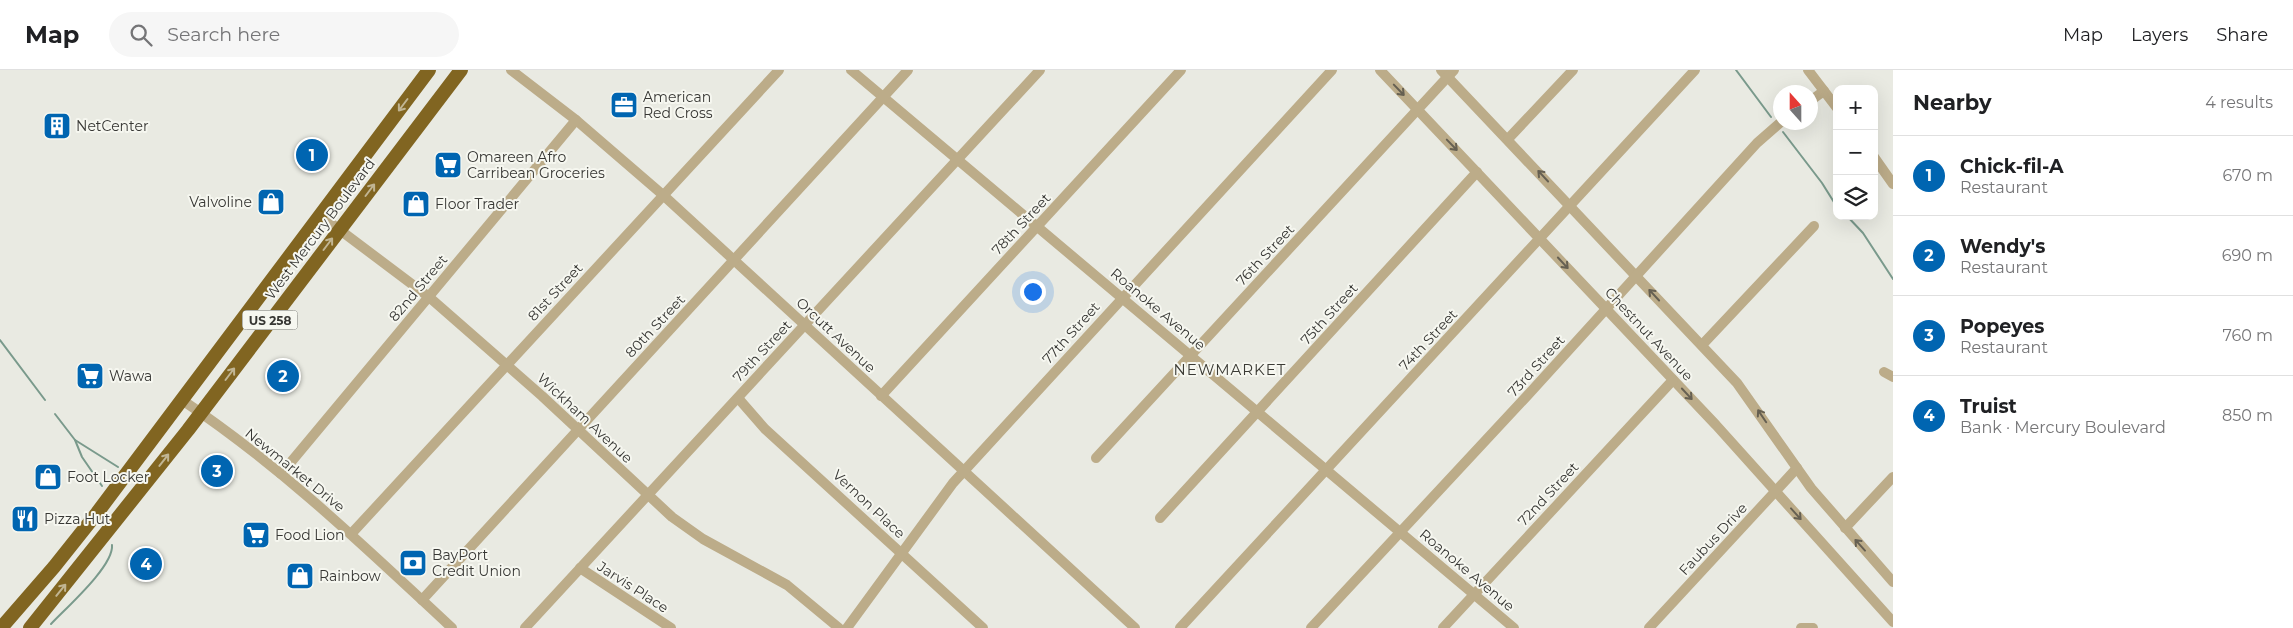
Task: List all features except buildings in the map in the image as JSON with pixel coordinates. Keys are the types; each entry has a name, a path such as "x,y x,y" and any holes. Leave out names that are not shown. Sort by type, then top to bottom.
{"highway":[{"name":"West Mercury Boulevard","path":"1,628 54,568 97,513 430,70"},
{"name":"West Mercury Boulevard","path":"30,628 113,526 461,70"}],"street":[{"name":"Orcutt Avenue","path":"511,70 576,120 663,195 1135,628"},
{"name":"81st Street","path":"352,534 779,70"},
{"name":"Roanoke Avenue","path":"851,70 1514,628"},
{"name":"80th Street","path":"422,600 908,70"},
{"name":"79th Street","path":"525,628 1040,70"},
{"name":"78th Street","path":"881,396 1181,70"},
{"name":"77th Street","path":"847,628 963,472 1332,70"},
{"name":"Chestnut Avenue","path":"1380,70 1607,309 1893,621"},
{"path":"1508,139 1573,70"},
{"name":"74th Street","path":"1180,628 1695,70"},
{"path":"1808,70 1833,103"},
{"name":"76th Street","path":"1096,458 1418,110 1448,72"},
{"path":"1448,72 1508,139 1702,345 1755,406 1797,468 1845,528 1893,582"},
{"path":"1818,95 1824,91"},
{"name":"82nd Street","path":"281,474 576,120"},
{"name":"73rd Street","path":"1311,628 1607,309 1757,142 1773,129"},
{"path":"1878,163 1893,184"},
{"name":"75th Street","path":"1160,518 1477,172"},
{"name":"Wickham Avenue","path":"320,215 340,228 428,297 507,364 672,517 703,539 786,585 839,628"},
{"path":"1702,345 1814,226"},
{"name":"72nd Street","path":"1443,628 1673,380"},
{"name":"Vernon Place","path":"738,398 765,429 983,628"},
{"name":"Newmarket Drive","path":"182,400 201,412 281,474 352,534 452,628"},
{"name":"Faubus Drive","path":"1649,628 1797,468"},
{"path":"1845,528 1893,477"},
{"name":"Jarvis Place","path":"580,568 671,628"},
{"path":"1801,628 1813,628"}],"waterway":[{"path":"1736,70 1771,117"},
{"path":"1783,132 1833,201"},
{"path":"1851,220 1863,233 1893,279"},
{"path":"0,340 45,400"},
{"path":"55,414 75,440 118,467"},
{"path":"75,440 82,457 102,486"},
{"path":"51,624 98,575 111,554 112,545"}],"place":[{"name":"American Red Cross","path":"624,105"},
{"name":"NetCenter","path":"57,126"},
{"name":"Chick-fil-A","path":"312,155"},
{"name":"Omareen Afro Carribean Groceries","path":"448,165"},
{"name":"Valvoline","path":"271,202"},
{"name":"Floor Trader","path":"416,204"},
{"name":"Wawa","path":"90,376"},
{"name":"Wendy's","path":"283,376"},
{"name":"Popeyes","path":"217,471"},
{"name":"Foot Locker","path":"48,477"},
{"name":"Pizza Hut","path":"25,519"},
{"name":"Food Lion","path":"256,535"},
{"name":"BayPort Credit Union","path":"413,563"},
{"name":"Truist","path":"146,564"},
{"name":"Rainbow","path":"300,576"}],"district":[{"name":"NEWMARKET","path":"1230,369"}]}
